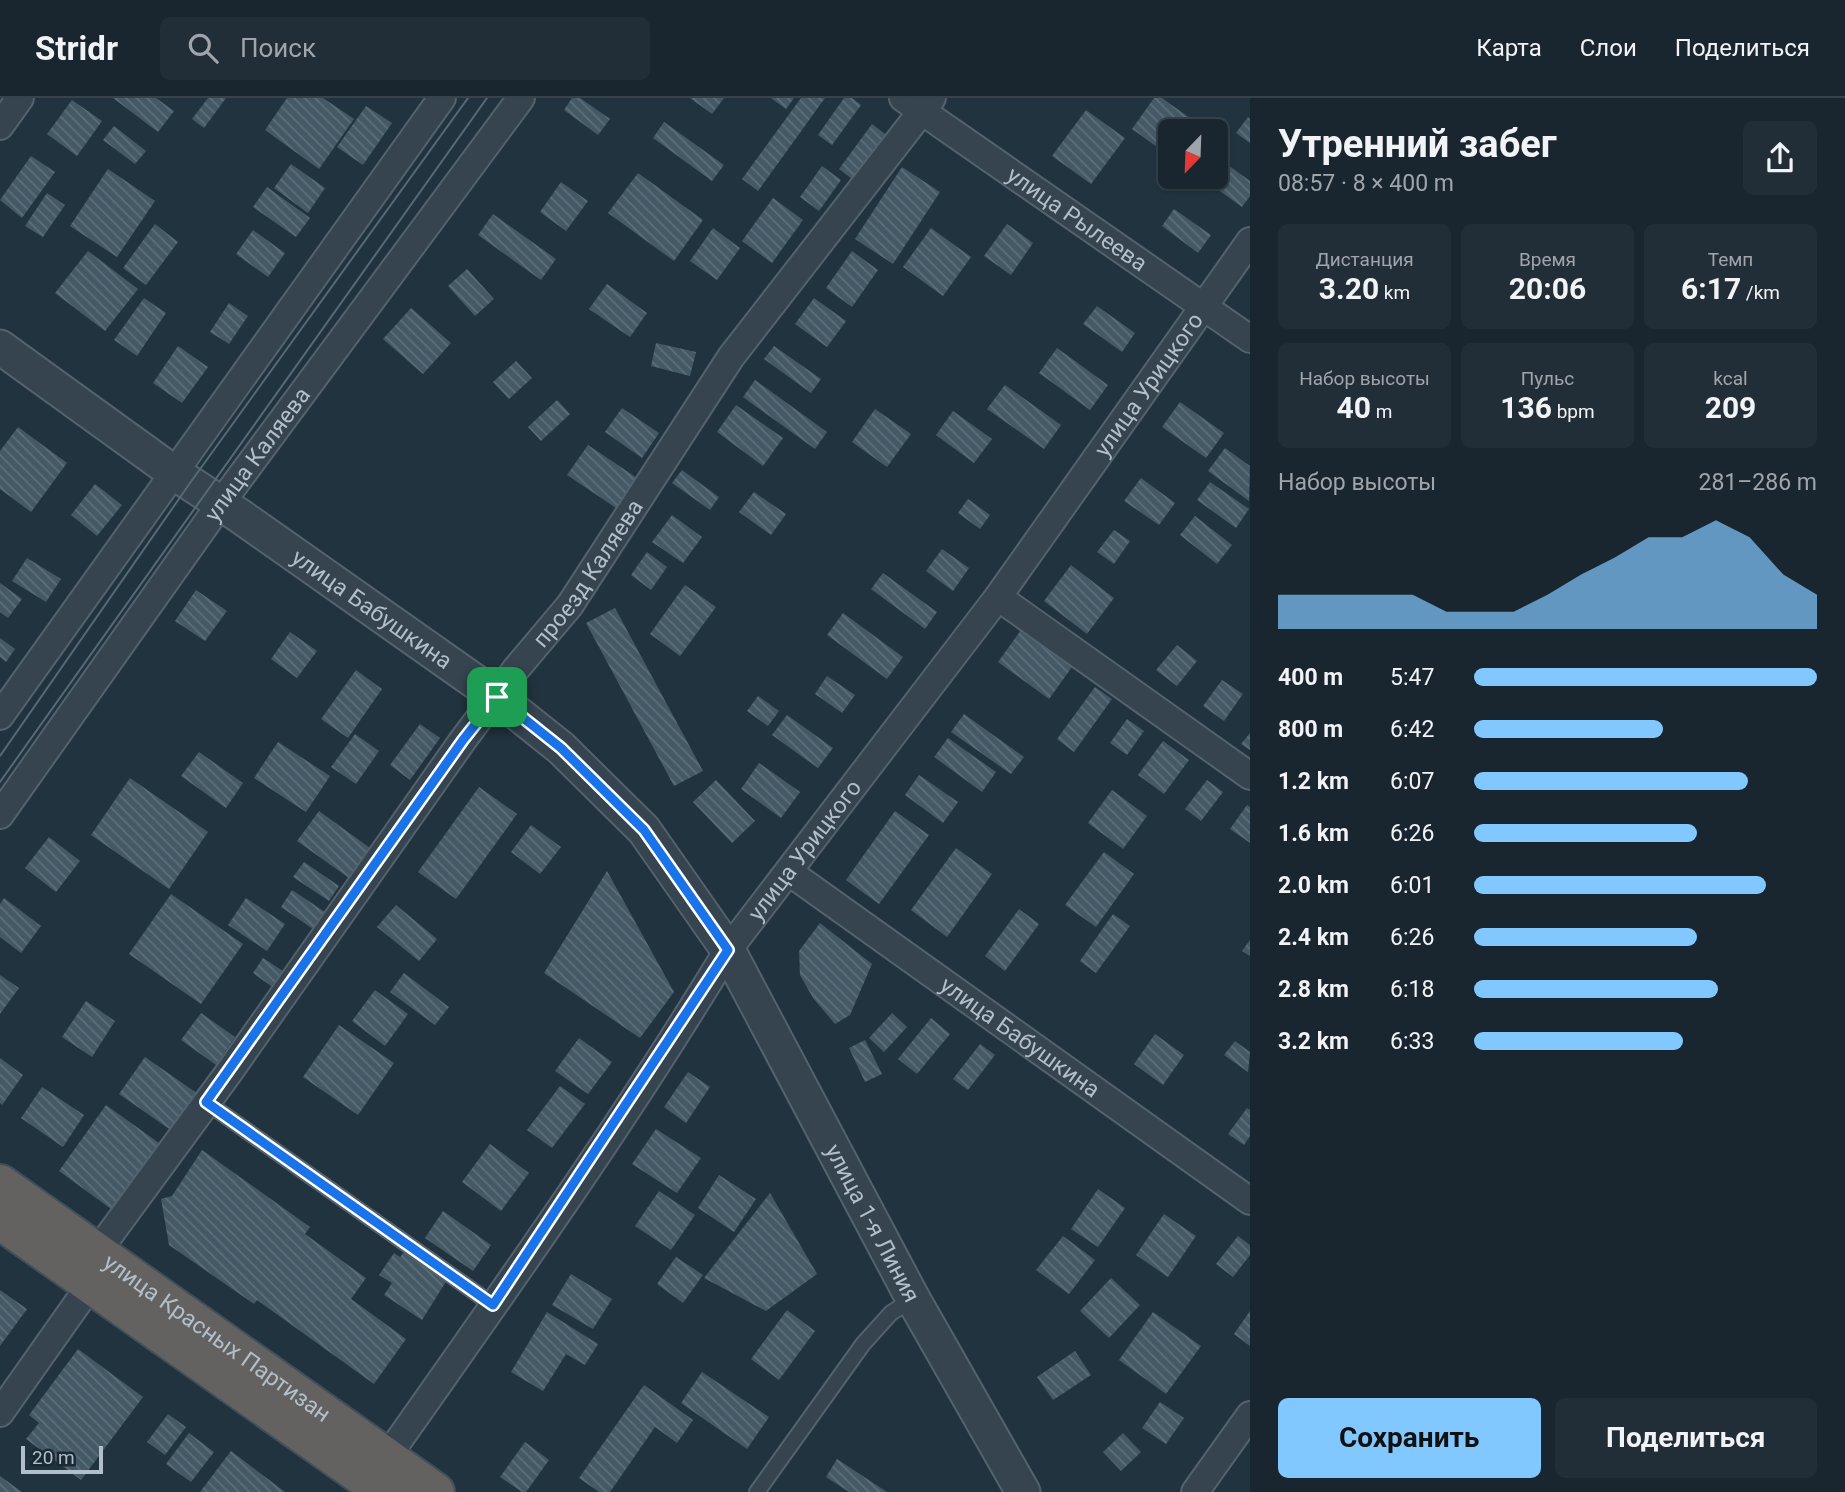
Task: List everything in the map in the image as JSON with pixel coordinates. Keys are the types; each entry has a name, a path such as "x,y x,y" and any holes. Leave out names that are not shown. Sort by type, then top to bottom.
{"highway":[{"name":"улица Красных Партизан","path":"0,1184 94,1268 376,1481 435,1492"},
{"name":"улица Красных Партизан","path":"0,1220 94,1268"}],"street":[{"path":"0,125 20,98"},
{"path":"0,716 442,98"},
{"name":"улица Каляева","path":"0,815 221,503 521,98"},
{"name":"улица Рылеева","path":"919,103 1250,339"},
{"name":"проезд Каляева","path":"0,1413 206,1102 463,740 516,669 570,605 731,358 919,103"},
{"name":"улица Урицкого","path":"376,1481 728,950 998,597 1202,305 1250,242"},
{"name":"улица Бабушкина","path":"0,347 173,472 497,697 561,748 644,830 728,950"},
{"path":"998,597 1250,776"},
{"name":"улица Бабушкина","path":"789,872 1250,1201"},
{"name":"улица 1-я Линия","path":"728,950 913,1299 1023,1492"},
{"path":"1195,1492 1250,1415"}],"lane":[{"path":"206,1102 493,1305"},
{"path":"757,1492 863,1344 891,1312 913,1299"}],"building":[{"path":"113,98 156,98 174,111 158,132"},
{"path":"208,98 226,98 204,128 192,119"},
{"path":"287,98 323,98 354,119 319,169 265,130"},
{"path":"572,98 580,98 610,119 598,135 564,110"},
{"path":"690,98 724,98 712,114"},
{"path":"771,98 794,98 786,109"},
{"path":"801,98 825,98 758,191 742,179"},
{"path":"844,98 852,98 861,105 832,145 818,135"},
{"path":"1154,98 1162,98 1191,119 1158,119 1158,148 1132,129"},
{"path":"72,100 102,121 77,156 47,134"},
{"path":"366,106 392,123 363,165 337,147"},
{"path":"1086,110 1125,138 1091,184 1052,156"},
{"path":"1248,117 1250,119 1250,143 1236,133"},
{"path":"664,122 724,165 712,181 653,138"},
{"path":"872,124 889,137 856,182 839,169"},
{"path":"114,126 146,151 135,164 103,140"},
{"path":"31,156 55,172 22,218 0,200"},
{"path":"291,164 325,188 308,213 274,188"},
{"path":"1228,165 1250,181 1250,196 1242,207 1217,189 1228,189"},
{"path":"822,166 841,180 819,211 800,197"},
{"path":"902,167 940,192 893,264 855,239"},
{"path":"108,169 155,201 117,257 70,226"},
{"path":"638,173 703,220 674,261 608,213"},
{"path":"561,182 588,201 566,231 540,212"},
{"path":"267,187 310,218 296,237 253,207"},
{"path":"47,193 65,205 43,237 25,226"},
{"path":"773,198 803,220 772,263 742,241"},
{"path":"1174,209 1211,235 1198,253 1162,226"},
{"path":"493,214 556,259 541,280 478,235"},
{"path":"155,224 178,242 146,285 123,268"},
{"path":"1007,224 1033,243 1011,275 984,256"},
{"path":"713,228 740,248 717,280 690,261"},
{"path":"931,228 971,257 943,296 903,267"},
{"path":"253,230 285,253 268,277 236,254"},
{"path":"88,251 138,289 105,331 55,293"},
{"path":"852,251 878,270 852,307 826,288"},
{"path":"467,269 494,299 475,316 448,286"},
{"path":"607,284 647,313 630,337 589,309"},
{"path":"144,298 166,313 137,356 114,340"},
{"path":"814,298 846,321 827,347 795,324"},
{"path":"229,303 248,316 229,344 210,332"},
{"path":"1097,306 1135,333 1122,352 1083,324"},
{"path":"411,308 451,343 423,374 383,339"},
{"path":"656,343 696,352 690,376 651,366"},
{"path":"178,346 208,367 182,403 153,383"},
{"path":"774,346 821,379 811,393 764,359"},
{"path":"1057,348 1108,385 1090,410 1039,373"},
{"path":"516,361 532,378 509,399 493,382"},
{"path":"755,380 827,432 815,449 743,397"},
{"path":"1005,385 1061,425 1044,449 987,409"},
{"path":"557,400 570,414 541,441 528,427"},
{"path":"1180,402 1224,433 1206,458 1162,427"},
{"path":"736,405 783,438 763,466 717,432"},
{"path":"622,408 659,433 642,458 605,432"},
{"path":"875,409 911,434 887,467 852,442"},
{"path":"953,411 992,439 974,463 936,435"},
{"path":"18,427 67,463 31,512 0,489 0,451"},
{"path":"588,445 640,480 619,510 567,475"},
{"path":"1225,448 1250,466 1249,501 1208,471"},
{"path":"682,470 719,497 710,510 672,483"},
{"path":"1141,478 1175,503 1159,525 1124,501"},
{"path":"1210,482 1249,509 1236,528 1197,500"},
{"path":"95,484 122,505 97,536 71,515"},
{"path":"754,492 786,514 771,535 739,512"},
{"path":"968,499 990,515 980,529 958,513"},
{"path":"672,515 702,537 683,563 652,542"},
{"path":"1195,516 1232,545 1217,564 1180,535"},
{"path":"1114,530 1130,541 1114,564 1097,552"},
{"path":"942,549 969,568 953,591 926,571"},
{"path":"647,552 667,567 651,590 631,575"},
{"path":"27,558 61,579 46,602 12,581"},
{"path":"1071,565 1114,598 1087,634 1044,601"},
{"path":"883,573 937,612 925,629 871,589"},
{"path":"0,583 22,599 8,618 0,612"},
{"path":"685,585 716,607 680,656 650,634"},
{"path":"196,590 227,611 205,641 175,621"},
{"path":"615,608 703,771 674,786 586,623"},
{"path":"843,613 903,657 887,679 827,635"},
{"path":"1021,630 1072,667 1049,699 998,662"},
{"path":"290,632 317,651 297,678 271,659"},
{"path":"0,638 15,649 6,662 0,657"},
{"path":"1177,645 1197,661 1177,686 1156,670"},
{"path":"356,670 382,689 348,738 321,719"},
{"path":"827,676 855,695 842,713 815,694"},
{"path":"1222,680 1243,694 1224,721 1203,706"},
{"path":"1095,687 1112,699 1074,752 1057,739"},
{"path":"758,696 779,711 768,726 747,711"},
{"path":"964,714 1024,757 1011,774 951,732"},
{"path":"787,715 833,748 818,768 772,735"},
{"path":"1127,719 1144,731 1127,755 1110,743"},
{"path":"420,724 440,738 410,780 390,765"},
{"path":"1250,733 1250,750 1241,744"},
{"path":"355,734 379,751 356,784 331,767"},
{"path":"948,738 996,772 982,792 934,757"},
{"path":"1163,741 1189,760 1164,794 1138,775"},
{"path":"278,742 330,776 306,812 254,778"},
{"path":"199,752 243,783 226,808 181,776"},
{"path":"759,763 800,792 781,818 741,789"},
{"path":"919,775 958,802 943,823 905,795"},
{"path":"130,778 208,832 169,889 91,835"},
{"path":"716,780 755,821 732,843 693,802"},
{"path":"1207,780 1223,792 1201,821 1185,809"},
{"path":"479,787 517,814 456,899 418,872"},
{"path":"1112,790 1147,816 1123,849 1088,823"},
{"path":"1247,805 1250,807 1250,843 1230,829"},
{"path":"319,811 370,848 349,878 297,841"},
{"path":"895,811 929,835 879,904 846,880"},
{"path":"531,825 561,847 540,874 511,852"},
{"path":"49,837 80,861 56,892 25,868"},
{"path":"956,848 992,874 947,937 911,910"},
{"path":"1104,852 1134,874 1096,927 1065,905"},
{"path":"304,862 339,886 329,901 293,877"},
{"path":"607,871 674,992 640,1038 544,973"},
{"path":"292,890 325,912 313,929 281,907"},
{"path":"171,894 243,944 201,1004 129,954"},
{"path":"4,898 41,926 21,953 0,937 0,904"},
{"path":"246,898 285,924 267,951 228,925"},
{"path":"396,905 437,939 419,961 377,927"},
{"path":"1019,909 1039,924 1005,971 985,956"},
{"path":"1113,914 1130,926 1096,973 1080,961"},
{"path":"820,923 872,964 850,1015 835,1024 813,998 800,975 799,951"},
{"path":"1250,940 1250,956 1242,951"},
{"path":"263,958 286,973 275,989 253,973"},
{"path":"404,973 449,1007 435,1025 390,992"},
{"path":"0,975 19,988 0,1014"},
{"path":"375,990 408,1014 385,1046 352,1021"},
{"path":"86,1001 115,1021 92,1057 62,1037"},
{"path":"201,1013 235,1037 216,1065 181,1040"},
{"path":"892,1013 907,1027 884,1052 869,1038"},
{"path":"931,1018 950,1034 917,1074 898,1059"},
{"path":"339,1025 394,1063 358,1115 303,1077"},
{"path":"1155,1034 1184,1055 1163,1085 1134,1064"},
{"path":"579,1038 612,1062 588,1094 555,1071"},
{"path":"865,1040 882,1074 865,1082 849,1048"},
{"path":"1235,1041 1250,1052 1248,1072 1224,1055"},
{"path":"980,1044 995,1055 968,1090 953,1079"},
{"path":"145,1057 201,1096 175,1133 119,1094"},
{"path":"0,1058 23,1075 2,1105 0,1103"},
{"path":"688,1072 710,1087 686,1123 664,1107"},
{"path":"560,1086 585,1104 552,1148 527,1130"},
{"path":"42,1087 84,1115 63,1147 21,1118"},
{"path":"106,1105 166,1148 118,1214 59,1171"},
{"path":"1247,1108 1250,1110 1250,1136 1244,1145 1228,1134"},
{"path":"656,1129 701,1158 677,1193 632,1164"},
{"path":"490,1144 529,1173 501,1211 462,1182"},
{"path":"202,1150 310,1227 305,1234 366,1278 351,1299 406,1339 374,1384 257,1300 254,1304 169,1245 161,1199 172,1196"},
{"path":"719,1175 756,1199 734,1232 698,1208"},
{"path":"1098,1189 1125,1208 1098,1247 1071,1229"},
{"path":"659,1191 695,1215 671,1250 635,1226"},
{"path":"770,1193 817,1274 766,1311 704,1278"},
{"path":"443,1211 491,1245 473,1271 425,1238"},
{"path":"1164,1214 1196,1236 1168,1277 1136,1255"},
{"path":"1063,1236 1095,1260 1069,1294 1036,1270"},
{"path":"1238,1236 1250,1245 1250,1255 1233,1277 1216,1264"},
{"path":"404,1252 447,1280 422,1320 384,1295 392,1283 379,1275 394,1253 400,1257"},
{"path":"676,1257 703,1275 683,1303 657,1284"},
{"path":"571,1274 612,1299 593,1329 552,1305"},
{"path":"1111,1278 1140,1305 1109,1338 1080,1311"},
{"path":"0,1290 27,1309 0,1346"},
{"path":"787,1310 815,1331 779,1380 751,1359"},
{"path":"1250,1311 1250,1346 1234,1334"},
{"path":"547,1312 598,1344 585,1365 566,1354 543,1391 511,1372"},
{"path":"1153,1312 1201,1346 1166,1394 1119,1360"},
{"path":"78,1349 143,1397 81,1480 26,1439 39,1423 29,1415"},
{"path":"1075,1351 1091,1375 1053,1400 1037,1377"},
{"path":"702,1372 769,1417 747,1449 681,1403"},
{"path":"644,1385 693,1420 677,1443 655,1427 610,1492 599,1492 579,1478"},
{"path":"1160,1402 1184,1418 1166,1444 1142,1428"},
{"path":"168,1414 186,1427 165,1455 147,1442"},
{"path":"189,1433 214,1452 191,1482 166,1464"},
{"path":"1123,1433 1141,1452 1121,1471 1103,1452"},
{"path":"525,1442 549,1460 526,1492 522,1492 500,1477"},
{"path":"231,1451 285,1492 200,1492"},
{"path":"837,1459 887,1492 849,1492 826,1477"},
{"path":"0,1476 22,1492 0,1492"}],"tram line":[{"path":"0,756 190,483 468,98"},
{"path":"0,782 487,98"}],"route":[{"path":"497,697 561,748 644,830 728,950 690,1012 493,1305 206,1102 463,740 497,697"}]}
